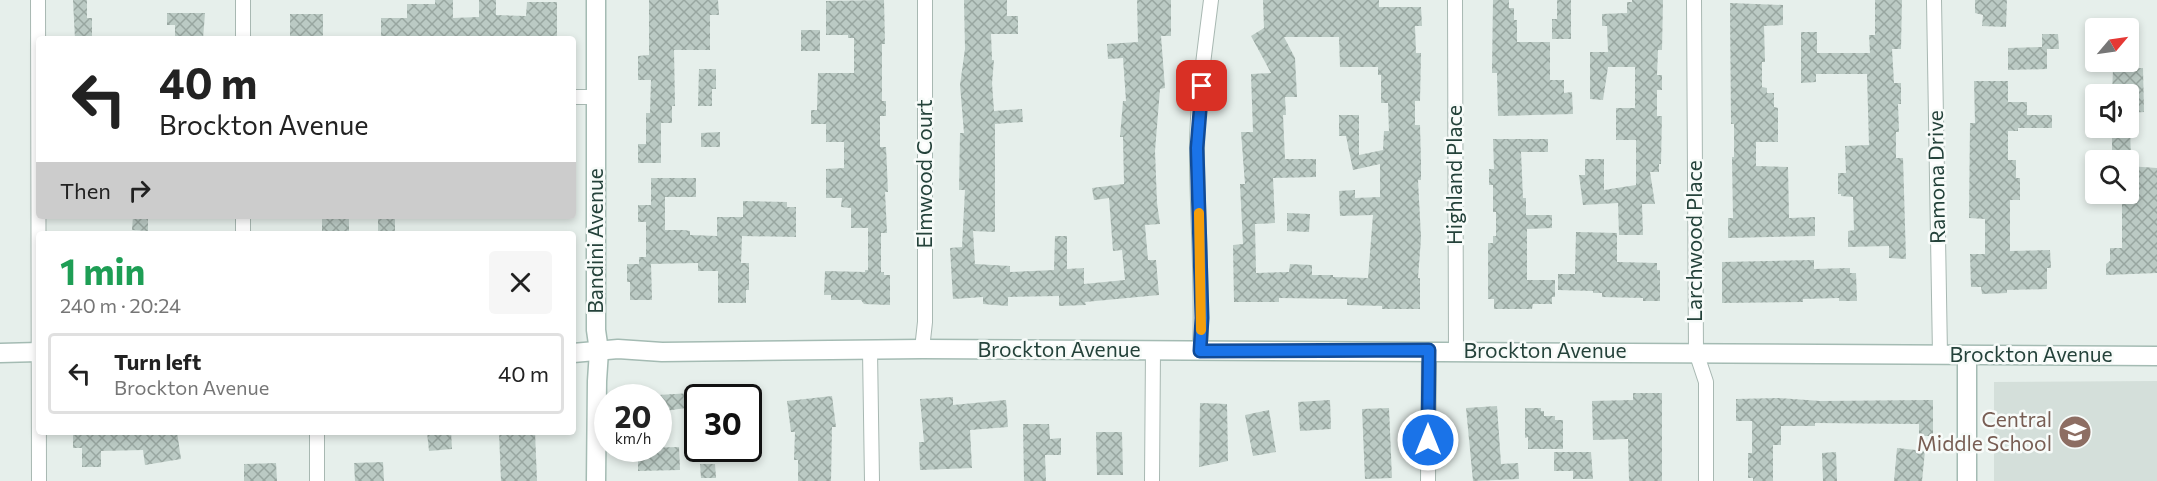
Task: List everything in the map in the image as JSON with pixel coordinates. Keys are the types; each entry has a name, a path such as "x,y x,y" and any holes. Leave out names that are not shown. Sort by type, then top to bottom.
{"main road":[{"name":"Bandini Avenue","path":"596,0 595,97 599,351 596,481"},
{"name":"Brockton Avenue","path":"576,353 618,349 662,352 922,349 1429,350 2157,356"},
{"path":"0,353 36,352"},
{"path":"1967,356 1967,481"}],"street":[{"path":"38,0 38,36"},
{"path":"243,0 243,36"},
{"name":"Elmwood Court","path":"922,349 925,322 925,0"},
{"path":"1200,351 1202,318 1197,148 1205,44 1211,0"},
{"name":"Highland Place","path":"1455,0 1456,351"},
{"name":"Larchwood Place","path":"1694,0 1696,352 1706,382 1706,481"},
{"name":"Ramona Drive","path":"1934,0 1940,355"},
{"path":"576,97 595,97"},
{"path":"870,350 872,481"},
{"path":"1152,481 1153,350"},
{"path":"1428,481 1429,350"},
{"path":"39,435 39,481"},
{"path":"317,435 317,481"}],"shaded area":[{"name":"Central Middle School","path":"2157,381 2157,481 1994,481 1994,382"}],"building":[{"path":"73,0 87,0 87,18 92,18 92,36 75,36"},
{"path":"435,0 453,0 453,18 479,17 479,0 496,0 496,15 526,16 527,2 557,2 557,36 381,36 381,18 407,18 407,4 435,4"},
{"path":"649,0 718,0 719,15 710,15 710,50 674,50 675,106 672,106 672,123 661,123 661,163 638,163 638,144 646,144 646,113 650,113 651,80 638,80 638,56 649,55"},
{"path":"884,0 885,44 882,44 882,101 886,101 886,116 880,116 880,147 886,147 888,192 885,192 887,233 881,233 881,272 884,272 884,275 890,275 890,305 864,304 861,300 831,300 831,295 824,295 825,271 865,272 868,270 868,228 851,228 851,208 841,207 842,198 826,198 826,169 844,168 844,142 826,142 826,124 811,124 811,110 817,110 818,73 854,73 854,38 848,38 848,35 826,35 826,1"},
{"path":"964,0 1007,0 1007,16 1018,16 1018,34 991,34 992,60 994,60 992,83 994,111 1022,109 1023,122 995,124 995,232 973,231 975,264 1010,266 1010,272 1054,270 1055,236 1067,236 1067,269 1084,268 1084,284 1125,280 1122,250 1113,251 1109,198 1094,200 1092,188 1124,184 1123,137 1120,137 1123,101 1126,101 1123,58 1108,59 1107,44 1138,42 1137,0 1171,0 1171,36 1161,36 1165,88 1160,89 1155,151 1160,224 1145,225 1148,260 1156,260 1159,295 1085,302 1086,305 1059,306 1059,296 1008,297 1008,306 983,304 983,297 953,299 950,248 962,247 965,190 959,190 960,133 964,133 960,85 965,49"},
{"path":"1263,0 1379,0 1379,7 1421,7 1422,26 1415,26 1416,53 1421,53 1420,101 1415,101 1415,125 1420,125 1421,164 1421,180 1418,180 1421,238 1418,278 1420,278 1420,309 1382,309 1382,306 1347,305 1347,299 1279,298 1279,302 1234,302 1233,245 1243,244 1240,184 1245,184 1241,132 1253,132 1251,74 1271,73 1251,36 1264,28","holes":["1284,37 1339,37 1340,67 1378,67 1378,75 1381,75 1381,103 1388,103 1389,131 1384,131 1383,150 1359,155 1359,115 1339,115 1339,136 1346,136 1353,170 1380,164 1380,197 1355,198 1355,190 1339,191 1340,216 1373,215 1368,278 1312,275 1312,265 1290,264 1289,272 1256,273 1255,224 1275,223 1273,178 1316,177 1316,159 1285,159 1283,115 1286,115 1285,97 1297,97 1295,58"]},
{"path":"1493,0 1509,0 1509,8 1514,8 1514,20 1517,20 1517,42 1550,42 1550,80 1564,80 1564,93 1572,92 1573,114 1498,116 1497,73 1492,73"},
{"path":"1557,0 1571,0 1571,39 1552,39 1552,19 1557,19"},
{"path":"1632,0 1663,0 1662,50 1658,50 1657,75 1662,75 1662,90 1657,90 1657,116 1662,116 1661,164 1659,164 1659,172 1650,172 1655,204 1642,204 1643,235 1619,235 1618,203 1583,205 1579,175 1585,175 1585,159 1604,159 1604,190 1636,185 1636,140 1616,140 1616,108 1635,108 1635,67 1608,67 1603,100 1590,99 1590,52 1608,52 1607,26 1602,26 1602,14 1627,13 1627,2 1632,2"},
{"path":"1875,0 1902,0 1901,49 1892,49 1894,83 1901,83 1896,158 1903,158 1906,259 1889,258 1889,246 1848,247 1848,231 1854,230 1853,197 1838,194 1838,173 1846,173 1845,146 1869,145 1867,74 1816,74 1816,82 1801,83 1801,32 1817,32 1817,53 1870,53 1869,35 1875,35"},
{"path":"1975,0 2007,0 2006,27 1982,26 1983,15 1975,13"},
{"path":"1730,3 1783,5 1783,25 1764,26 1765,62 1762,62 1762,87 1767,88 1767,93 1774,93 1774,107 1778,108 1778,142 1756,142 1756,166 1788,167 1789,218 1815,217 1815,236 1728,238 1728,218 1733,218 1732,157 1734,157 1734,124 1731,124"},
{"path":"167,13 205,13 203,36 175,36 175,25 167,25"},
{"path":"290,14 323,14 322,36 290,36"},
{"path":"801,30 820,30 820,51 801,51"},
{"path":"2042,34 2058,34 2059,49 2047,49 2047,69 2008,70 2008,48 2042,47"},
{"path":"2139,68 2143,68 2144,112 2139,112 2139,84 2112,84 2113,72 2139,72"},
{"path":"699,69 716,69 716,89 712,89 712,106 698,106"},
{"path":"1974,81 2008,81 2008,102 2027,102 2027,115 2052,115 2052,128 2018,128 2018,131 2008,131 2008,160 2016,160 2016,178 2020,178 2020,200 2010,200 2010,251 2050,250 2051,268 2047,268 2047,289 2007,290 2007,293 1982,294 1981,287 1971,287 1970,254 1985,254 1985,219 1969,218 1970,123 1975,123"},
{"path":"720,132 720,147 701,147 701,133"},
{"path":"2112,138 2130,138 2131,150 2112,150"},
{"path":"1493,139 1548,139 1548,152 1521,152 1526,215 1552,215 1552,228 1527,229 1527,280 1555,280 1555,297 1552,297 1552,304 1533,304 1532,309 1494,309 1494,299 1488,299 1488,243 1493,243 1493,236 1496,236 1493,185 1489,185 1489,169 1494,169"},
{"path":"2139,167 2157,168 2157,273 2106,275 2106,264 2110,261 2110,248 2122,248 2122,204 2139,204"},
{"path":"651,178 696,178 696,197 665,197 665,230 690,231 690,235 717,236 717,217 743,217 743,201 787,202 787,207 796,207 796,237 742,236 741,263 749,263 749,290 746,290 746,303 718,303 718,271 698,271 698,263 651,264 652,300 630,300 627,264 639,264 639,257 646,257 646,222 638,222 638,205 651,205"},
{"path":"1287,213 1310,214 1309,232 1287,231"},
{"path":"133,219 148,219 148,231 132,230"},
{"path":"322,219 349,219 349,231 322,231"},
{"path":"378,219 395,219 395,231 378,231"},
{"path":"1576,232 1617,233 1617,262 1657,263 1657,270 1660,270 1660,301 1643,301 1643,298 1602,297 1602,293 1593,293 1593,291 1558,290 1558,274 1575,274"},
{"path":"1814,260 1814,269 1850,268 1850,273 1856,273 1857,301 1839,301 1839,298 1803,299 1803,302 1722,303 1722,262"},
{"path":"684,393 684,408 672,410 672,394"},
{"path":"1633,393 1662,393 1662,481 1629,481 1628,439 1593,440 1592,401 1633,400"},
{"path":"832,396 836,427 832,427 831,481 798,481 798,460 794,460 795,432 791,432 787,401"},
{"path":"953,397 953,405 1006,400 1008,427 970,430 972,468 920,470 919,442 924,442 920,399"},
{"path":"1779,398 1820,401 1933,400 1933,436 1919,436 1919,424 1815,423 1815,426 1781,426 1781,445 1773,445 1773,481 1753,481 1753,478 1748,478 1748,453 1752,453 1752,421 1736,421 1736,399"},
{"path":"1330,400 1331,429 1300,431 1298,402"},
{"path":"1200,403 1227,404 1228,461 1199,467"},
{"path":"1497,406 1501,464 1518,463 1519,479 1473,481 1466,408"},
{"path":"1389,408 1392,478 1365,479 1362,409"},
{"path":"1525,408 1541,408 1544,416 1555,416 1555,420 1563,420 1563,449 1528,449 1528,437 1525,438"},
{"path":"1269,410 1276,452 1253,456 1245,415"},
{"path":"1023,424 1049,424 1050,439 1061,438 1061,455 1045,455 1046,481 1024,481"},
{"path":"1096,432 1122,432 1123,475 1097,475"},
{"path":"73,435 177,435 181,459 145,465 143,450 101,451 101,467 82,467 82,448 73,448"},
{"path":"427,435 451,435 452,449 429,451"},
{"path":"499,435 535,435 537,481 501,481"},
{"path":"672,447 679,447 680,470 638,471 638,462 672,462"},
{"path":"1897,448 1925,451 1922,481 1894,481"},
{"path":"1554,452 1591,452 1593,479 1573,479 1573,471 1554,471"},
{"path":"1836,452 1837,481 1823,481 1822,453"},
{"path":"383,462 384,481 355,481 354,463"},
{"path":"276,463 277,481 244,481 244,464"},
{"path":"700,464 715,464 716,478 701,478"}],"slow traffic":[{"path":"1199,213 1201,330"}],"place":[{"name":"Central Middle School","path":"2075,432"}],"route":[{"path":"1202,86 1197,148 1202,318 1200,351 1429,350 1428,440"}]}
